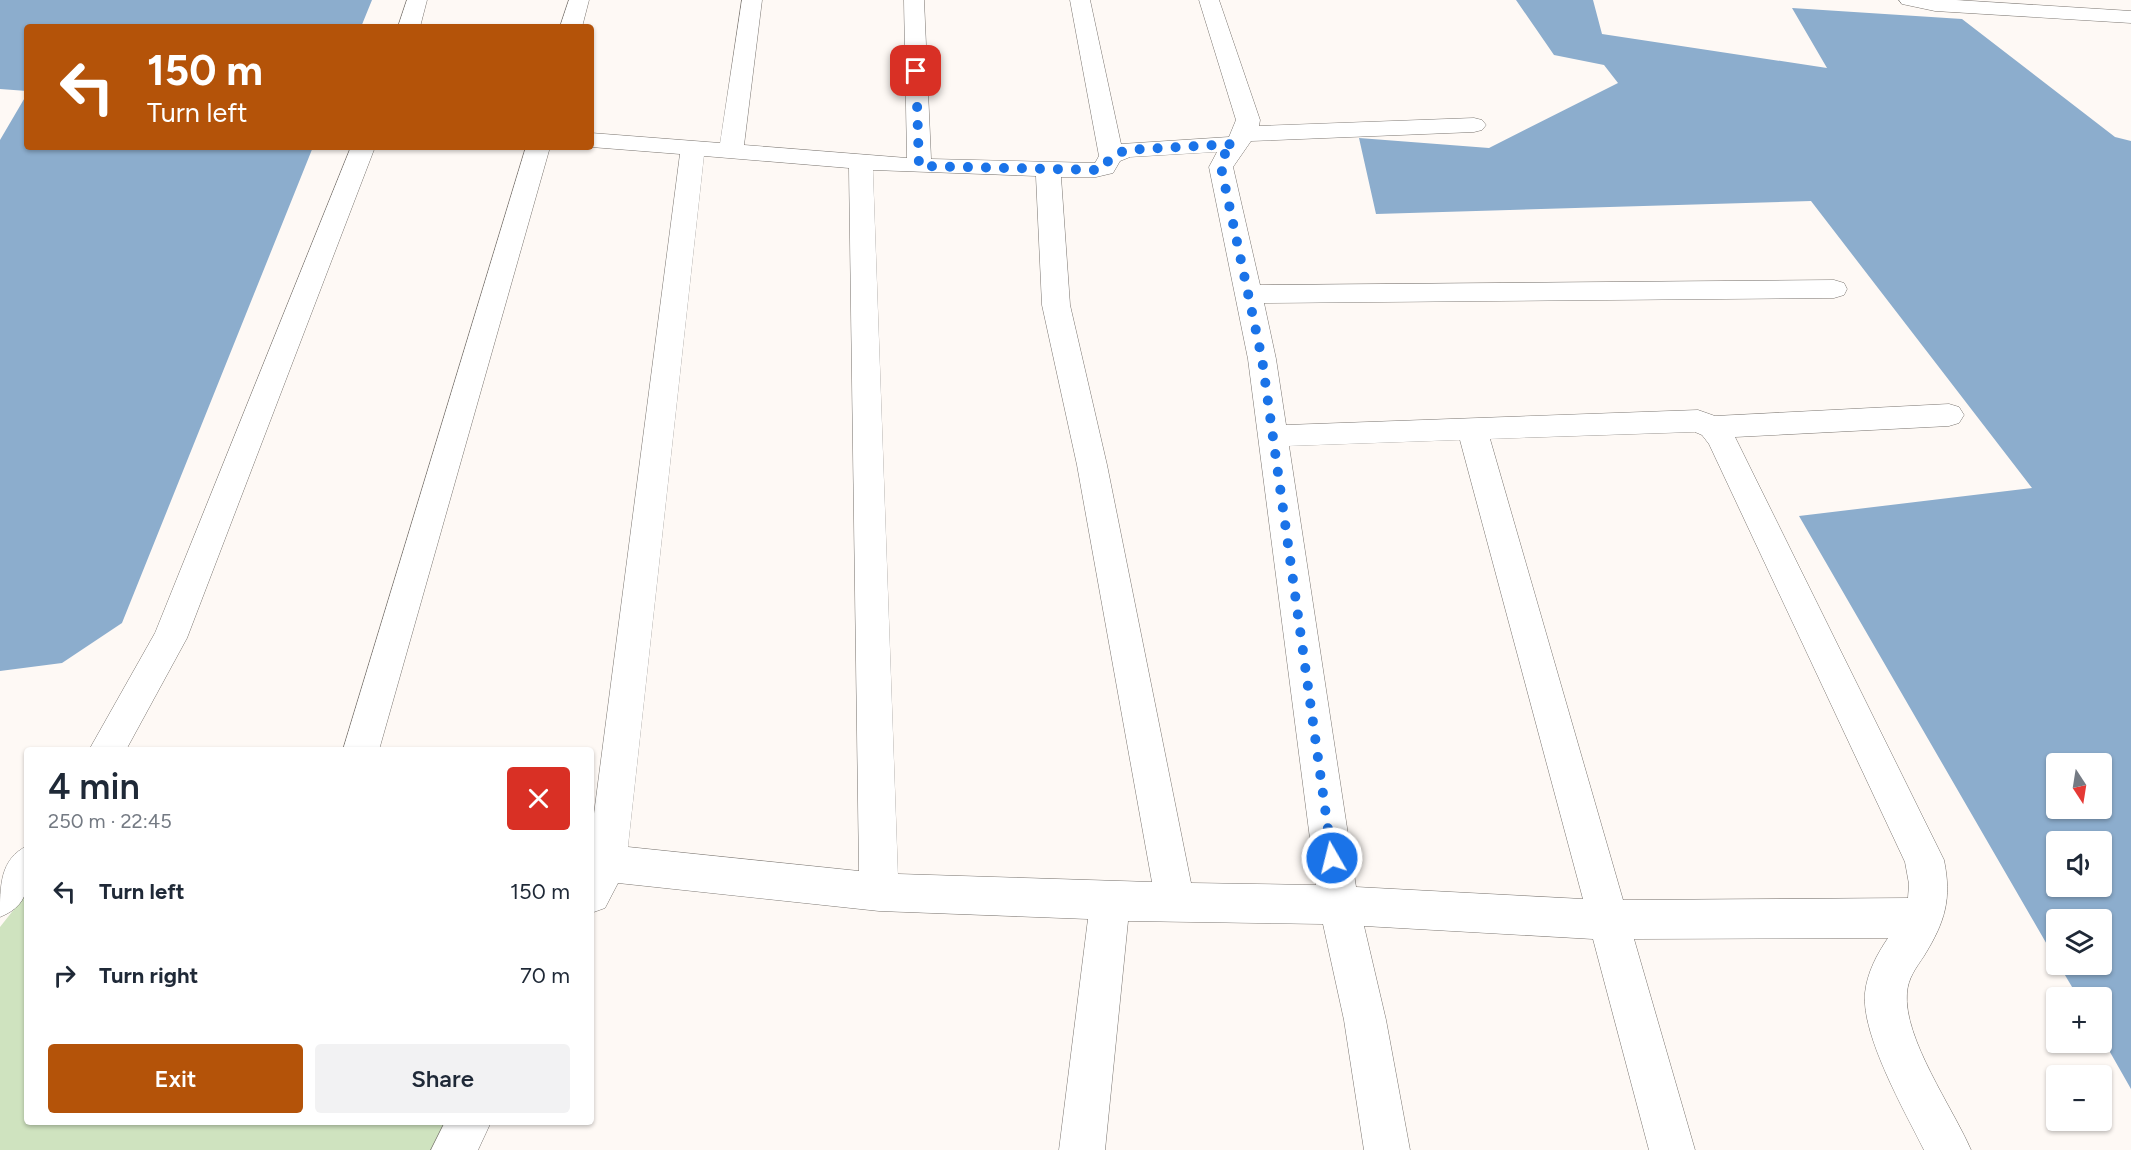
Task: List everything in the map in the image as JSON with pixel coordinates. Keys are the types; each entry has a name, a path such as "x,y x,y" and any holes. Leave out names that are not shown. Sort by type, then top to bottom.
{"street":[{"path":"410,24 417,0"},
{"path":"572,24 579,0"},
{"path":"731,152 752,0"},
{"path":"914,0 919,166"},
{"path":"1080,0 1111,156"},
{"path":"1209,0 1248,120 1240,139 1224,155 1221,167 1262,359 1339,905 1365,1020 1387,1150"},
{"path":"1910,0 1935,5 2131,17"},
{"path":"594,140 919,166 1096,170 1104,168 1111,156 1127,150 1240,139 1474,125"},
{"path":"693,149 596,874 879,892 1110,901 1339,905 1608,920 1923,918"},
{"path":"109,747 170,638 362,150"},
{"path":"362,747 537,150"},
{"path":"861,162 879,892"},
{"path":"1048,169 1056,304 1093,473 1175,901"},
{"path":"1248,294 1834,289"},
{"path":"1713,428 1949,415"},
{"path":"1274,436 1473,431 1698,421 1713,428 1722,440 1924,860 1930,892 1923,918 1887,980 1887,1005 1895,1042 1948,1150"},
{"path":"1473,431 1672,1150"},
{"path":"0,898 24,868"},
{"path":"1082,1150 1110,901"},
{"path":"454,1150 467,1125"}],"green space":[{"path":"24,897 24,1125 446,1125 434,1150 0,1150 0,927"}],"water":[{"path":"0,0 372,0 362,24 24,24 24,91 0,89"},
{"path":"1516,0 1593,0 1602,34 1827,68 1792,8 1962,19 2115,137 2131,141 2131,1089 2111,1053 2112,987 2072,987 2065,975 2112,975 2112,909 2046,909 2046,943 1799,516 2032,488 1811,201 1376,214 1359,138 1489,148 1618,83 1604,65 1554,55"},
{"path":"24,99 24,150 312,150 122,623 62,663 0,671 0,140"}],"route":[{"path":"916,71 919,166 1096,170 1104,168 1111,156 1127,150 1234,144 1224,155 1221,167 1262,359 1332,858"}]}
